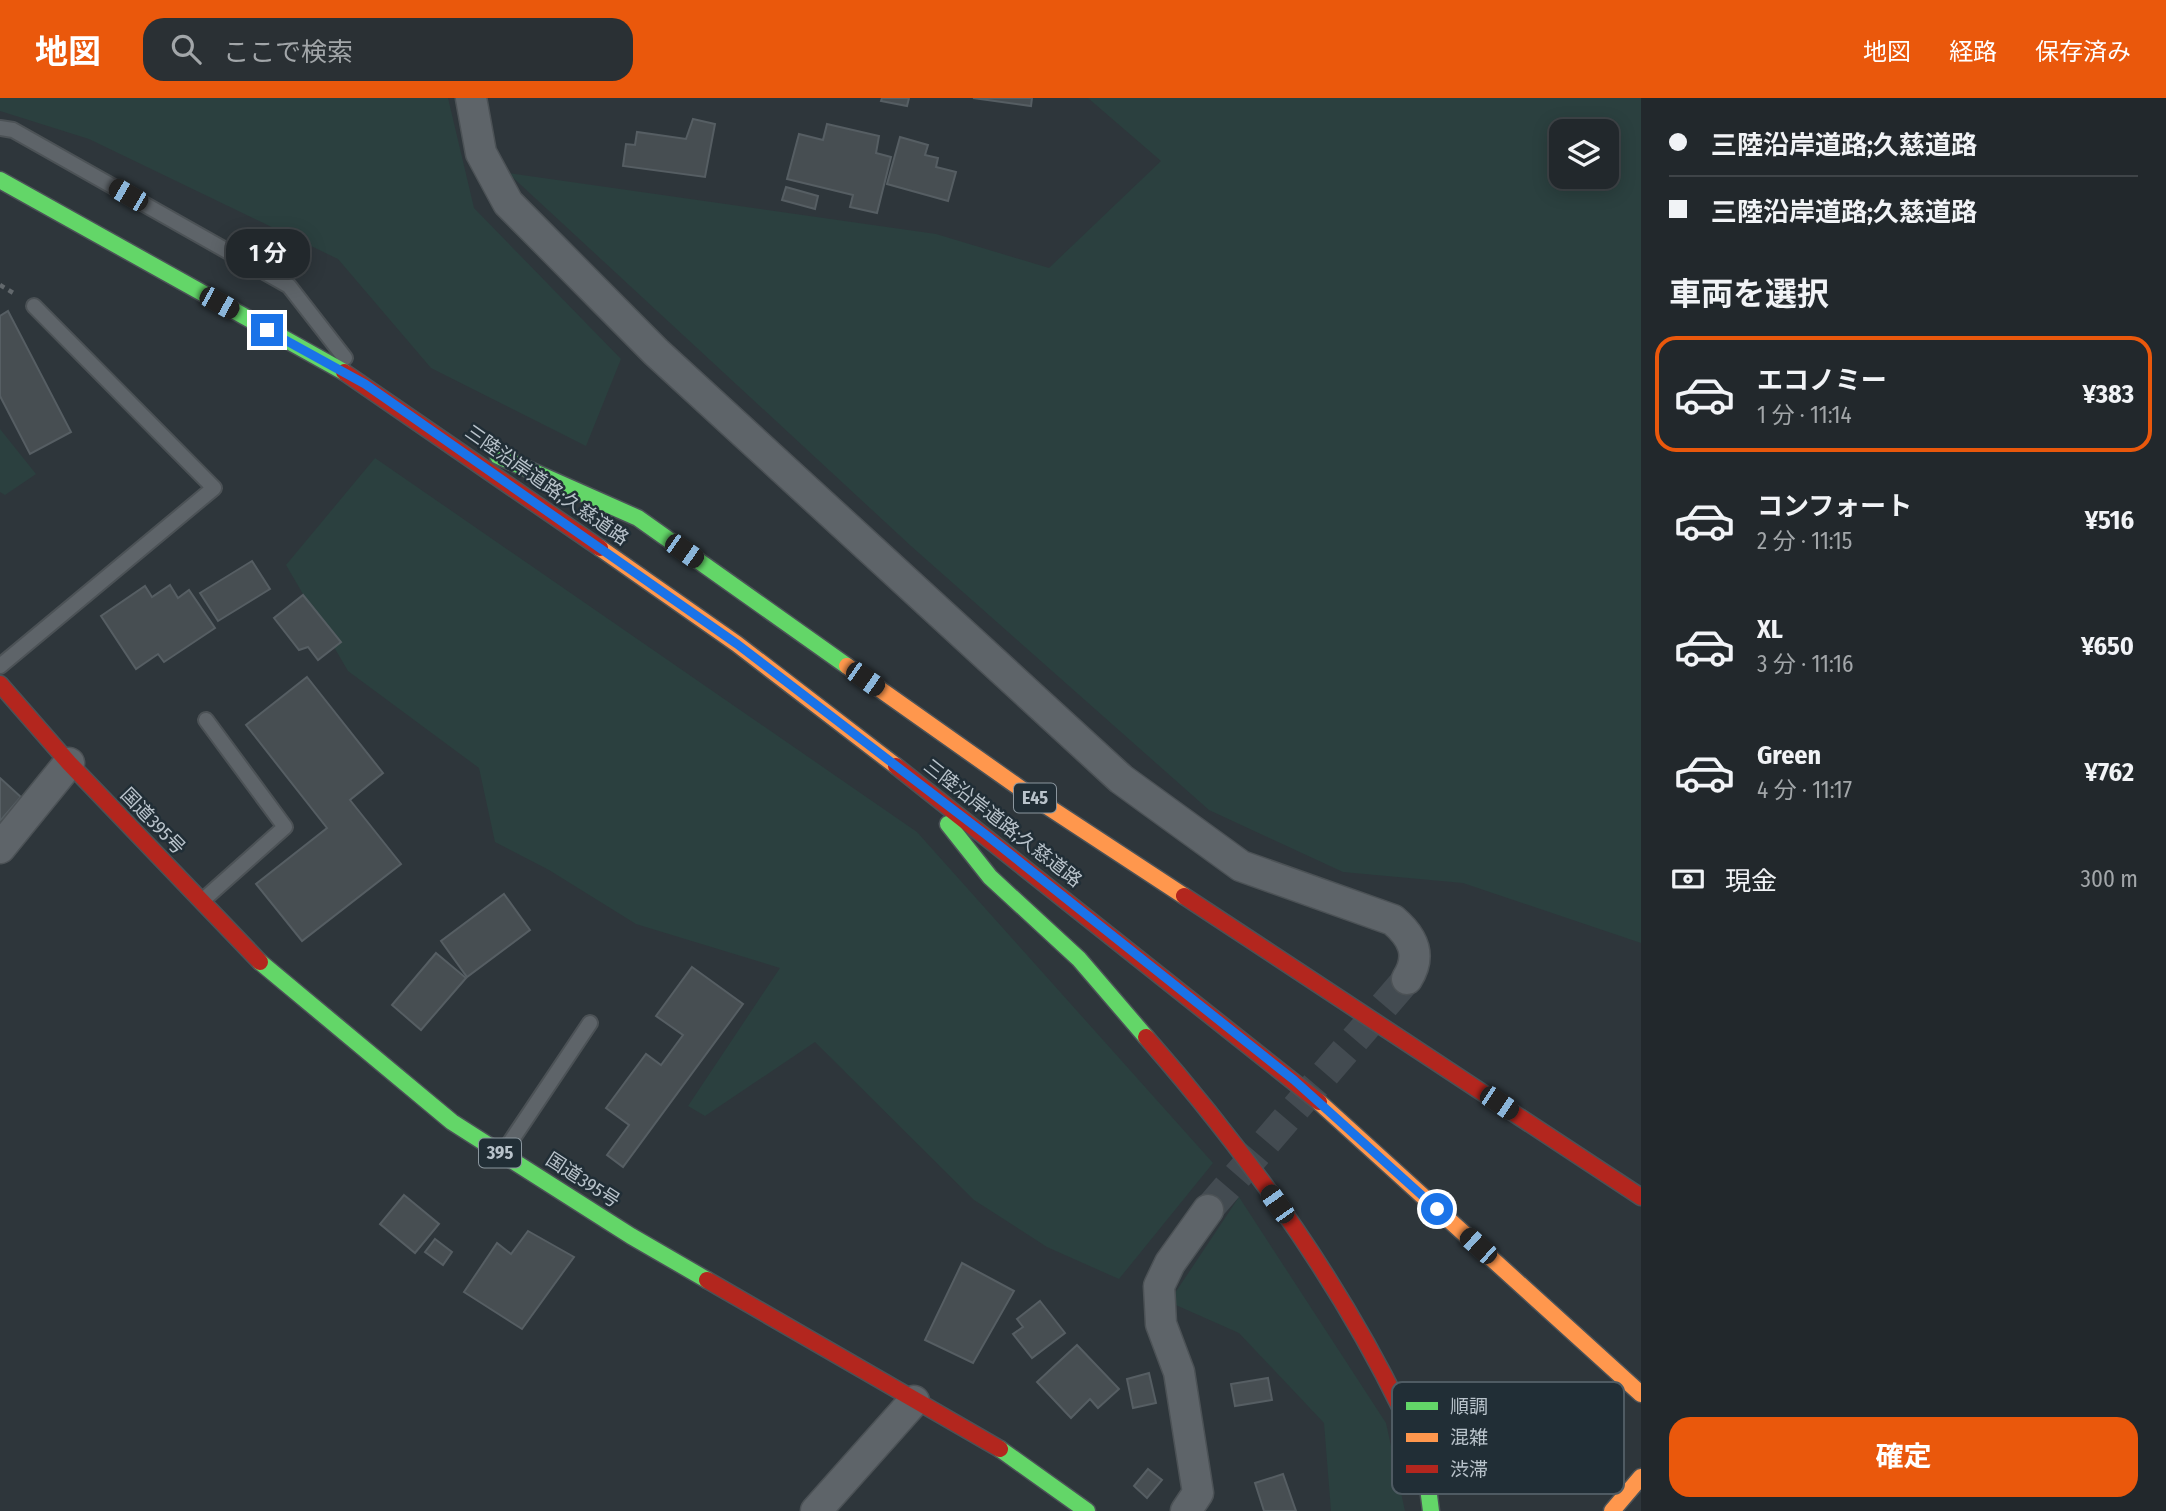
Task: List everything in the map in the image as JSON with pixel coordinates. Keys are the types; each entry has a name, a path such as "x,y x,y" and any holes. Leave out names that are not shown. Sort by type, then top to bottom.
{"highway":[{"name":"三陸沿岸道路;久慈道路","path":"0,180 365,384 737,644 914,779 1294,1080 1641,1394"},
{"name":"E45","path":"419,421 638,518 1024,791 1606,1171 1641,1197"},
{"name":"国道395号","path":"0,684 69,763 201,902 274,974 452,1122 631,1236 1022,1462 1087,1511"},
{"name":"E45","path":"914,779 990,877 1079,959 1190,1087 1331,1280 1392,1390"},
{"path":"1612,1511 1641,1476"}],"street":[{"path":"471,98 481,153 508,203 656,352 1121,779 1241,866 1393,919 1409,933 1416,949 1415,966 1407,979"},
{"path":"0,848 69,763"},
{"path":"1186,1511 1198,1493 1179,1372 1161,1324 1159,1286 1170,1263 1208,1210"},
{"path":"816,1511 914,1401"}],"lane":[{"path":"0,128 13,130 289,286 365,384"},
{"path":"0,666 214,488 34,306"},
{"path":"201,902 285,827 206,720"},
{"path":"503,1154 590,1023"}],"green space":[{"path":"0,98 448,98 474,208 621,359 586,446 431,368 338,259 89,139 0,111"},
{"path":"1088,98 1641,98 1641,943 1463,883 1343,872 1209,810 911,546 508,173 936,234 1049,268 1161,161"},
{"path":"0,429 36,474 5,495 0,492"},
{"path":"375,458 917,832 1213,1163 1119,1279 1047,1247 974,1200 815,1042 705,1116 688,1106 780,968 636,924 549,870 495,842 479,768 348,671 286,565"},
{"path":"1239,1197 1386,1423 1392,1451 1392,1494 1401,1494 1405,1511 1331,1511 1324,1423 1239,1333 1169,1302"}],"building":[{"path":"882,98 909,98 907,106 881,101"},
{"path":"973,98 1032,98 1031,106"},
{"path":"693,119 715,124 705,177 623,166 626,144 635,145 637,132 686,139"},
{"path":"827,124 879,136 876,153 891,157 877,213 850,207 853,195 787,179 799,134 823,140"},
{"path":"900,137 928,145 925,155 938,158 936,167 956,172 948,201 887,184"},
{"path":"786,187 818,196 815,209 782,200"},
{"path":"8,311 71,432 30,454 0,396 0,316"},
{"path":"252,561 270,589 218,621 200,593"},
{"path":"170,585 178,598 189,590 215,628 164,662 158,654 136,669 101,616 145,586 152,597"},
{"path":"303,595 341,642 318,660 308,647 299,650 274,618"},
{"path":"307,677 383,773 350,800 401,864 302,941 256,884 327,828 246,725"},
{"path":"0,778 21,797 0,821"},
{"path":"504,894 530,930 467,977 441,941"},
{"path":"436,953 466,978 421,1030 392,1005"},
{"path":"692,967 743,1004 623,1167 607,1155 629,1125 606,1108 646,1054 661,1065 683,1035 656,1016"},
{"path":"404,1195 439,1224 415,1253 380,1224"},
{"path":"528,1231 574,1257 522,1329 464,1292 497,1243 511,1254"},
{"path":"435,1239 452,1252 443,1265 425,1252"},
{"path":"962,1263 1014,1291 973,1363 925,1340"},
{"path":"1040,1301 1065,1333 1032,1358 1013,1334 1023,1327 1017,1319"},
{"path":"1077,1345 1119,1389 1098,1408 1090,1399 1071,1418 1037,1382"},
{"path":"1149,1373 1156,1403 1133,1408 1127,1379"},
{"path":"1268,1378 1272,1400 1235,1406 1231,1384"},
{"path":"1148,1469 1162,1480 1147,1498 1134,1486"},
{"path":"1283,1474 1296,1511 1264,1511 1255,1483"}],"tunnel":[{"path":"1208,1210 1407,979"}],"traffic: fast":[{"path":"0,180 344,372"},
{"path":"498,456 638,518 847,666"},
{"path":"948,824 990,877 1079,959 1146,1037"},
{"path":"260,962 452,1122 631,1236 707,1280"},
{"path":"1000,1449 1087,1511"},
{"path":"1429,1494 1431,1511"}],"traffic: slow":[{"path":"600,548 737,644 896,766"},
{"path":"847,666 1024,791 1184,896"},
{"path":"1319,1102 1641,1394"},
{"path":"1612,1511 1641,1477"}],"traffic: jam":[{"path":"344,372 600,548"},
{"path":"0,684 69,763 260,962"},
{"path":"896,766 1319,1102"},
{"path":"1184,896 1641,1197"},
{"path":"1146,1037 1218,1124 1286,1215 1348,1311 1392,1392"},
{"path":"707,1280 1000,1449"}],"route":[{"path":"267,330 365,384 737,644 985,834 1294,1080 1437,1209"}]}
